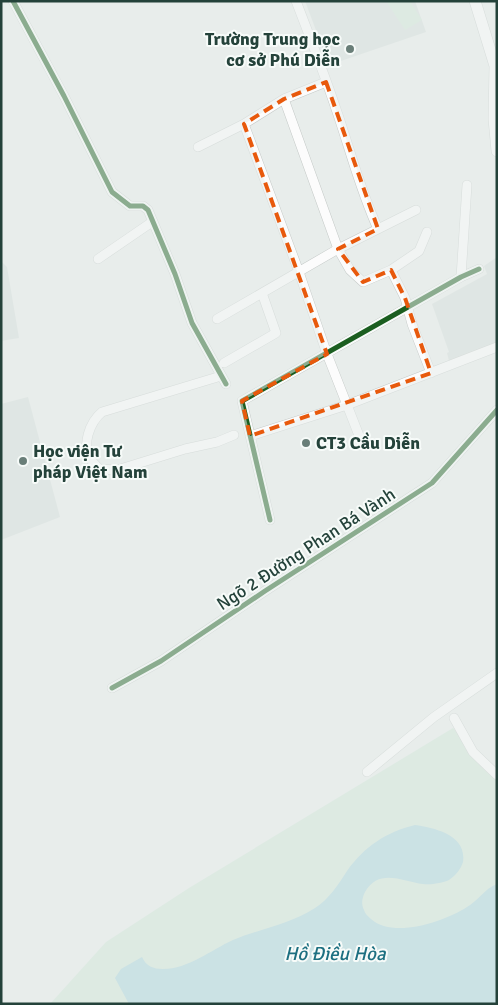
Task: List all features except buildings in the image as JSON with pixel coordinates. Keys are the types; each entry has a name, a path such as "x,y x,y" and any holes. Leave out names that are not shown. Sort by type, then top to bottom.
{"street":[{"path":"13,1 64,96 112,192 130,206 143,206 148,210 175,274 192,323 226,384"},
{"path":"296,1 337,111 368,208 378,229"},
{"path":"475,1 494,66 494,118 497,151"},
{"path":"198,147 244,124 284,99 326,82"},
{"path":"284,99 338,249 350,270 363,282 391,270 419,251 427,232"},
{"path":"244,124 327,354 360,438"},
{"path":"461,277 467,185"},
{"path":"217,319 338,249 416,210"},
{"path":"98,259 152,222"},
{"path":"270,520 242,401 461,277 479,269"},
{"path":"391,270 405,298 412,324 431,373"},
{"path":"224,363 276,332 262,293"},
{"path":"250,436 347,405 497,347"},
{"path":"221,376 102,412 95,417 90,428 87,447 90,459 99,469 117,470 178,451 217,442 234,435"},
{"name":"Ngõ 2 Đường Phan Bá Vành","path":"112,688 161,661 432,483 497,410"},
{"path":"366,772 434,717 497,673"},
{"path":"454,718 473,752 497,775"}],"highlighted area":[{"path":"326,82 378,229 338,249 363,282 391,270 405,298 431,373 250,436 242,401 327,354 244,124 284,99"}],"shaded area":[{"name":"Trường Trung học cơ sở Phú Diễn","path":"305,1 415,1 426,32 329,65"},
{"path":"497,257 497,343 449,361 447,353 449,352 432,304 487,274 484,266"},
{"path":"1,261 7,267 19,338 1,341"},
{"name":"Học viện Tư pháp Việt Nam","path":"28,397 60,517 1,540 1,404"}],"green space":[{"path":"386,1 410,1 422,20 405,30"},
{"path":"453,728 497,773 497,1004 50,1004 106,942 189,888"}],"water":[{"name":"Hồ Điều Hòa","path":"415,825 432,828 455,839 463,853 461,867 449,880 436,884 423,884 392,878 377,880 371,884 364,894 362,903 364,911 380,925 392,928 419,926 457,913 497,884 497,1004 129,1004 115,978 121,969 142,957 148,965 156,968 163,969 181,966 233,940 305,914 329,896 354,862 368,848 385,836"}],"cycle path":[{"path":"13,1 64,96 112,192 130,206 143,206 148,210 175,274 192,323 226,384"},
{"path":"270,520 242,401 461,277 479,269"},
{"path":"112,688 161,661 432,483 497,410"}],"place":[{"name":"Trường Trung học cơ sở Phú Diễn","path":"350,49"},
{"name":"CT3 Cầu Diễn","path":"306,443"},
{"name":"Học viện Tư pháp Việt Nam","path":"23,461"}]}
